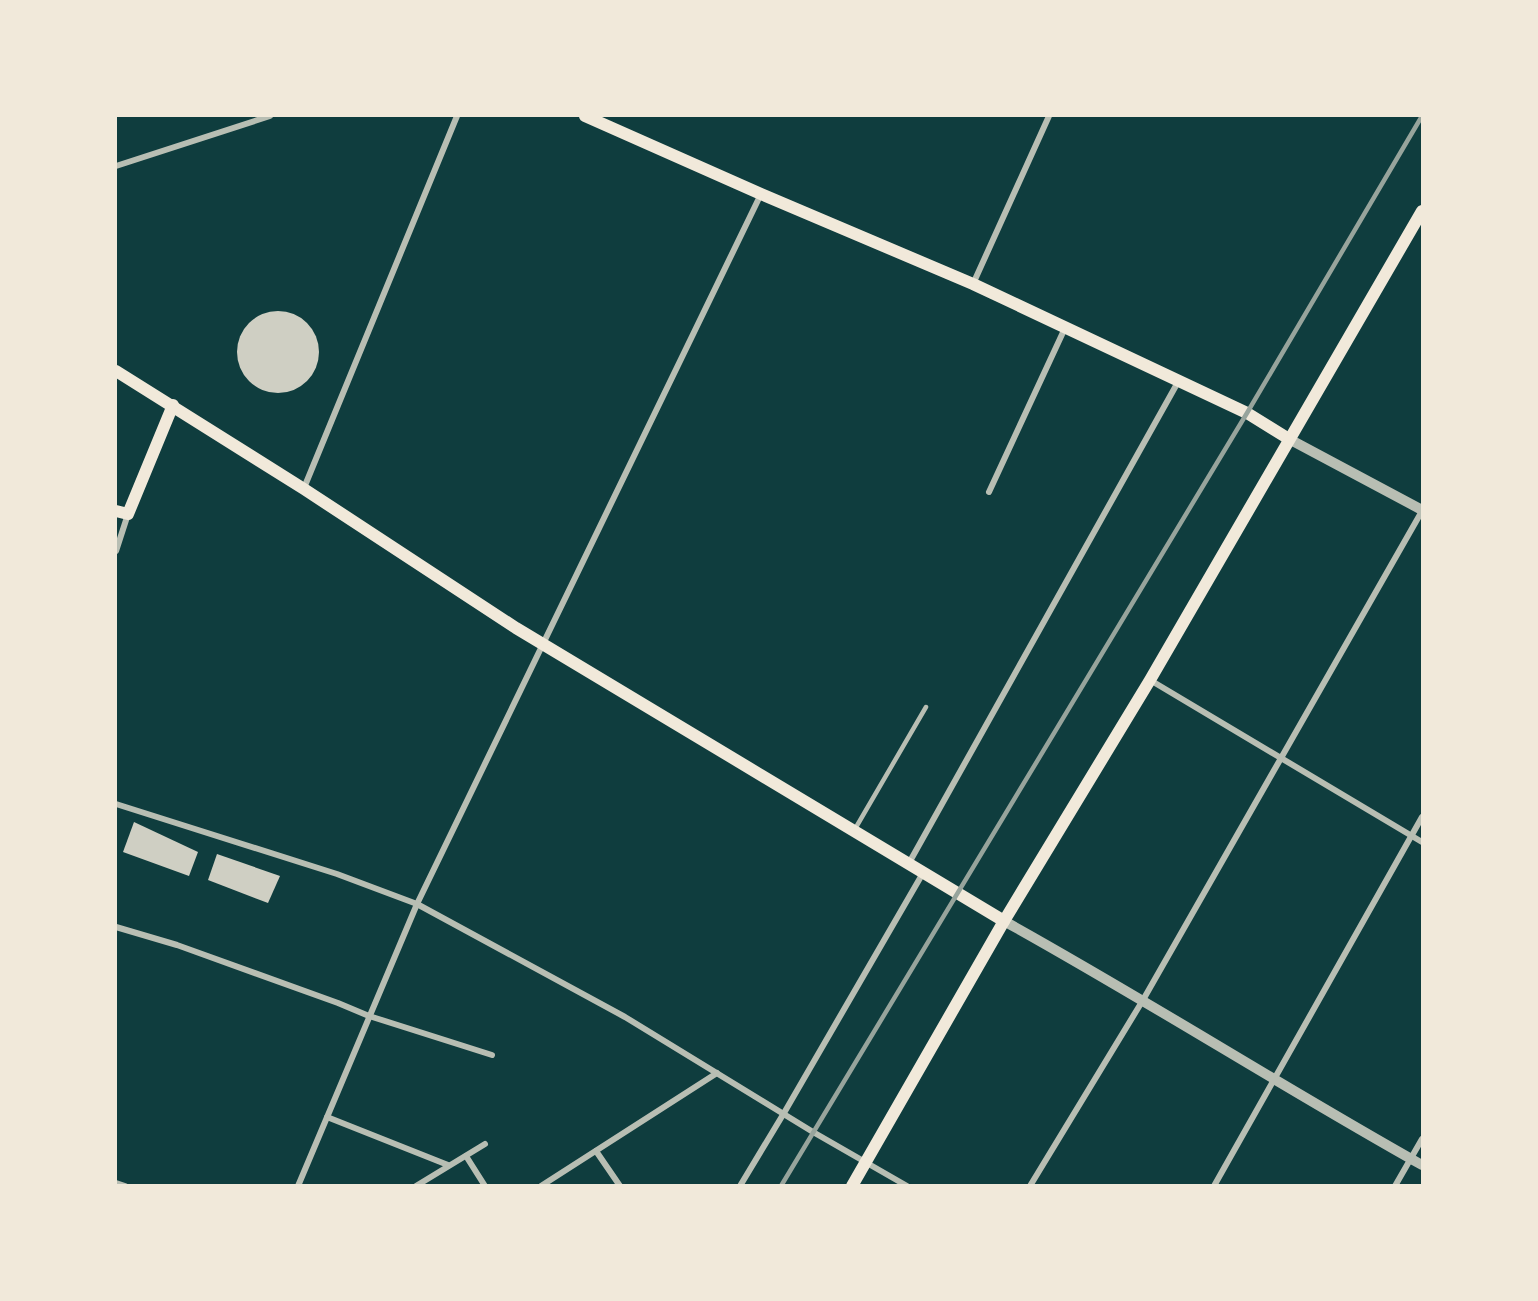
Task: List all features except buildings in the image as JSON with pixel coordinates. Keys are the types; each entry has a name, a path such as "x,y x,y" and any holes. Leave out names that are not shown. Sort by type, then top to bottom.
{"main road":[{"path":"585,116 973,284 1247,413 1289,439"},
{"path":"852,1185 1004,921 1150,680 1422,211"},
{"path":"116,371 173,405 544,645 1004,921"},
{"path":"122,512 173,405"}],"street":[{"path":"116,166 270,116"},
{"path":"304,489 457,116"},
{"path":"973,284 1049,116"},
{"path":"298,1185 417,904 761,194"},
{"path":"989,492 1065,328"},
{"path":"909,864 1178,382"},
{"path":"1030,1185 1143,1000 1422,511 1289,439"},
{"path":"116,551 122,512"},
{"path":"1150,680 1422,842"},
{"path":"116,804 337,874 417,904 625,1017 866,1163 907,1185"},
{"path":"1214,1185 1422,817"},
{"path":"740,1185 923,873"},
{"path":"1004,921 1143,1000 1422,1165"},
{"path":"116,927 177,945 369,1016 492,1055"},
{"path":"541,1185 717,1073"},
{"path":"327,1117 448,1166"},
{"path":"1395,1185 1422,1139"},
{"path":"416,1185 485,1144"},
{"path":"596,1151 620,1185"},
{"path":"466,1156 484,1185"},
{"path":"116,1183 125,1185"}],"lane":[{"path":"854,831 926,707"}],"railway":[{"path":"781,1186 1247,413 1422,116"}]}
